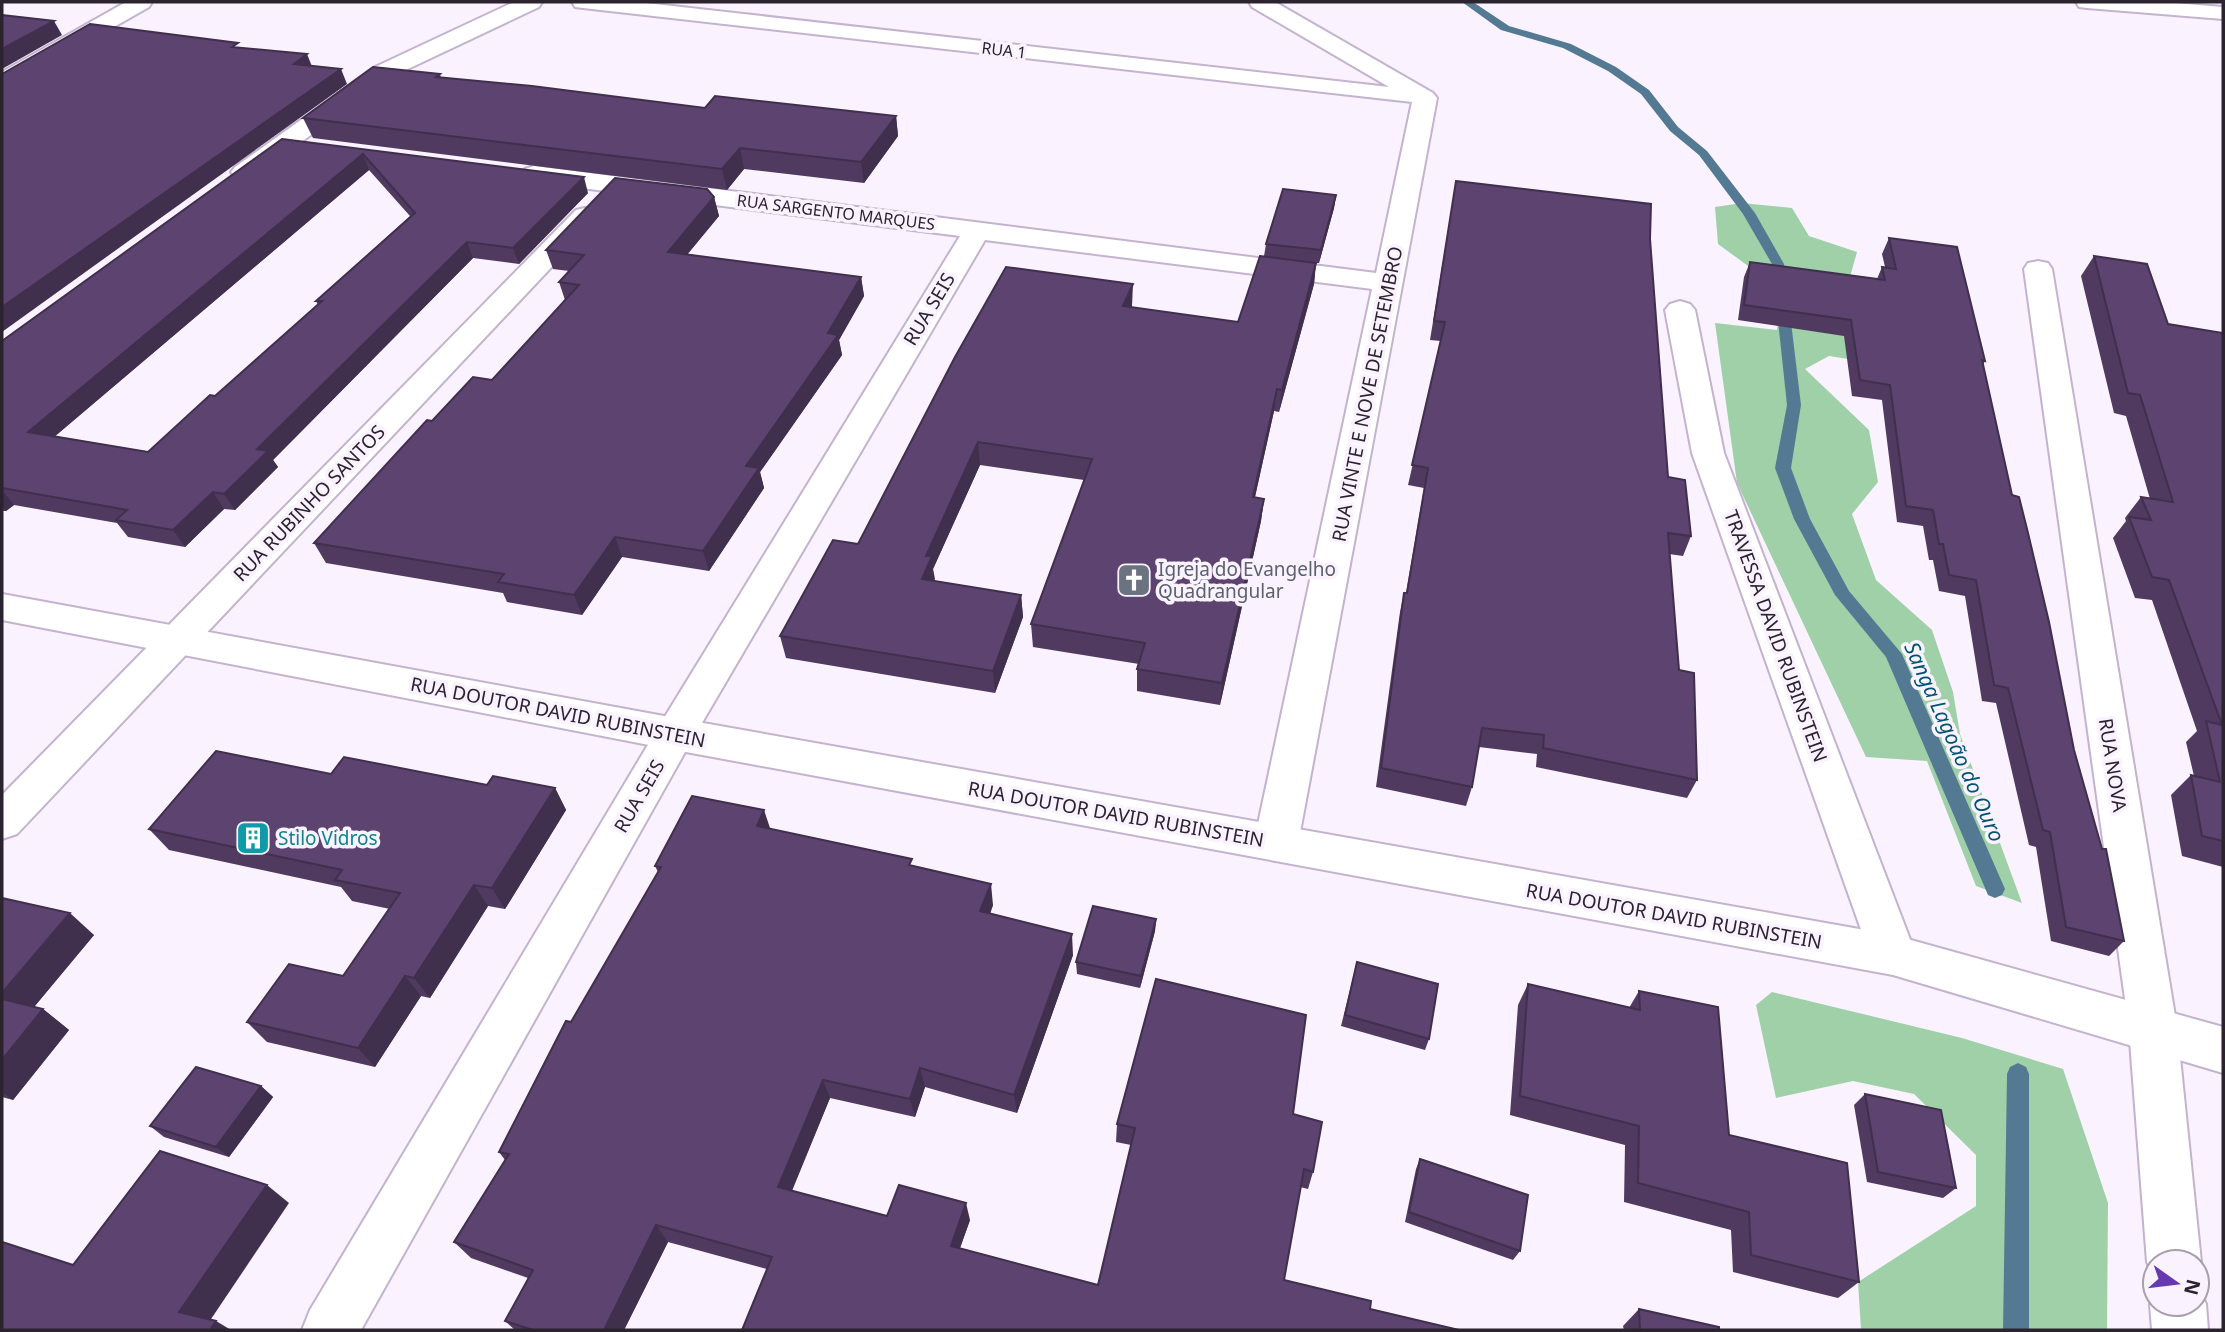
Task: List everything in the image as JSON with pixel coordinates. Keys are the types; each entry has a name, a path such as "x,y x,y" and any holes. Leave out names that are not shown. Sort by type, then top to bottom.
{"street":[{"path":"2,81 141,2"},
{"path":"225,185 383,72 531,2"},
{"name":"RUA 1","path":"583,2 1425,98"},
{"path":"1260,2 1425,98"},
{"path":"2087,2 2223,12"},
{"name":"RUA VINTE E NOVE DE SETEMBRO","path":"1276,843 1425,98"},
{"path":"281,144 321,149"},
{"name":"RUA SARGENTO MARQUES","path":"509,171 1390,283"},
{"name":"RUA RUBINHO SANTOS","path":"2,822 615,184"},
{"name":"RUA SEIS","path":"330,1330 675,734 976,230"},
{"name":"RUA NOVA","path":"2038,269 2153,1028 2173,1248"},
{"name":"TRAVESSA DAVID RUBINSTEIN","path":"1680,310 1708,453 1893,955"},
{"name":"RUA DOUTOR DAVID RUBINSTEIN","path":"2,607 675,734 1893,955 2223,1050"}],"green space":[{"path":"1742,203 1792,208 1809,236 1857,252 1848,284 1876,335 1880,364 1829,356 1805,369 1869,430 1878,482 1852,514 1876,580 1932,630 1953,692 1960,734 2022,903 1976,886 1927,761 1866,757 1737,483 1715,323 1777,330 1781,290 1718,244 1715,207"},
{"path":"1772,992 1962,1038 2063,1069 2108,1203 2107,1330 1861,1330 1858,1282 1976,1206 1976,1155 1914,1094 1853,1081 1776,1098 1756,1005"}],"building":[{"path":"2,15 54,21 2,49"},
{"path":"90,24 238,43 232,47 307,54 294,64 341,69 2,307 2,74"},
{"path":"373,67 440,74 436,77 705,108 715,96 896,116 861,162 740,148 722,169 303,118"},
{"path":"282,139 584,177 513,248 467,242 257,449 268,451 224,494 213,492 173,530 116,520 127,510 2,488 2,341","holes":["363,154 415,213 316,301 322,301 215,396 210,395 148,452 28,432"]},
{"path":"615,178 707,189 714,197 668,252 861,277 828,333 838,335 746,466 759,468 703,551 615,537 574,595 498,582 504,574 314,543 427,420 432,421 473,377 492,380 579,285 559,282 584,255 546,250"},
{"path":"1456,181 1651,204 1650,239 1668,477 1685,480 1691,536 1668,533 1679,670 1694,673 1697,780 1543,748 1544,735 1482,728 1472,787 1381,768 1404,593 1407,593 1428,468 1412,465 1445,322 1434,321"},
{"path":"1283,189 1336,195 1321,250 1266,244"},
{"path":"1889,238 1957,247 1985,361 1982,360 2012,495 2019,497 2049,622 2074,750 2102,849 2106,849 2124,941 2066,927 2050,832 2043,830 2008,688 1994,685 1976,580 1949,575 1943,544 1939,544 1933,510 1906,506 1890,385 1860,380 1851,320 1744,305 1750,262 1885,280 1882,267 1896,269"},
{"path":"1260,256 1316,263 1282,390 1277,389 1253,497 1264,499 1222,683 1137,669 1145,643 1031,624 1092,459 978,442 926,556 932,556 922,579 1021,595 993,671 780,636 833,540 858,544 955,357 1006,267 1133,284 1123,306 1238,322"},
{"path":"2094,256 2147,264 2168,324 2223,333 2223,841 2202,836 2191,775 2220,782 2206,721 2222,725 2169,580 2152,577 2129,517 2151,520 2141,497 2173,502 2140,395 2128,393"},
{"path":"216,751 331,774 344,757 487,785 493,776 555,788 492,888 474,885 414,978 405,976 358,1048 247,1022 289,964 343,976 400,893 335,880 342,870 149,829"},
{"path":"692,796 764,810 757,826 912,859 909,865 991,884 980,911 1072,934 1014,1095 920,1068 910,1099 823,1080 778,1187 887,1216 899,1185 966,1203 951,1246 1098,1285 1135,1128 1117,1124 1156,979 1306,1015 1293,1114 1322,1122 1313,1172 1304,1169 1284,1280 1371,1301 1370,1309 1459,1330 742,1330 772,1257 656,1225 604,1330 533,1330 505,1321 533,1270 454,1242 509,1154 499,1152 566,1021 571,1022 661,867 655,866"},
{"path":"2,898 70,913 2,993"},
{"path":"1093,906 1156,919 1141,976 1076,962"},
{"path":"1357,962 1438,984 1429,1039 1345,1015"},
{"path":"1528,984 1640,1010 1639,991 1718,1007 1729,1135 1847,1163 1859,1282 1751,1255 1749,1212 1638,1183 1639,1126 1520,1096"},
{"path":"2,999 43,1009 2,1060"},
{"path":"196,1067 261,1086 216,1147 150,1126"},
{"path":"1865,1094 1941,1110 1956,1188 1878,1172"},
{"path":"160,1151 267,1185 179,1312 216,1321 210,1330 2,1330 2,1242 73,1265"},
{"path":"1420,1159 1528,1195 1520,1251 1409,1212"},
{"path":"1639,1309 1719,1327 1719,1330 1640,1330"}],"waterway":[{"name":"Sanga Lagoão do Ouro","path":"1467,2 1505,28 1567,46 1612,69 1645,92 1674,129 1703,153 1749,213 1778,264 1794,405 1783,468 1802,519 1843,595 1893,654 1995,889"},
{"name":"Sanga Lagoão do Ouro","path":"2016,1330 2018,1074"}],"place":[{"name":"Igreja do Evangelho Quadrangular","path":"1134,580"},
{"name":"Stilo Vidros","path":"253,838"}]}
